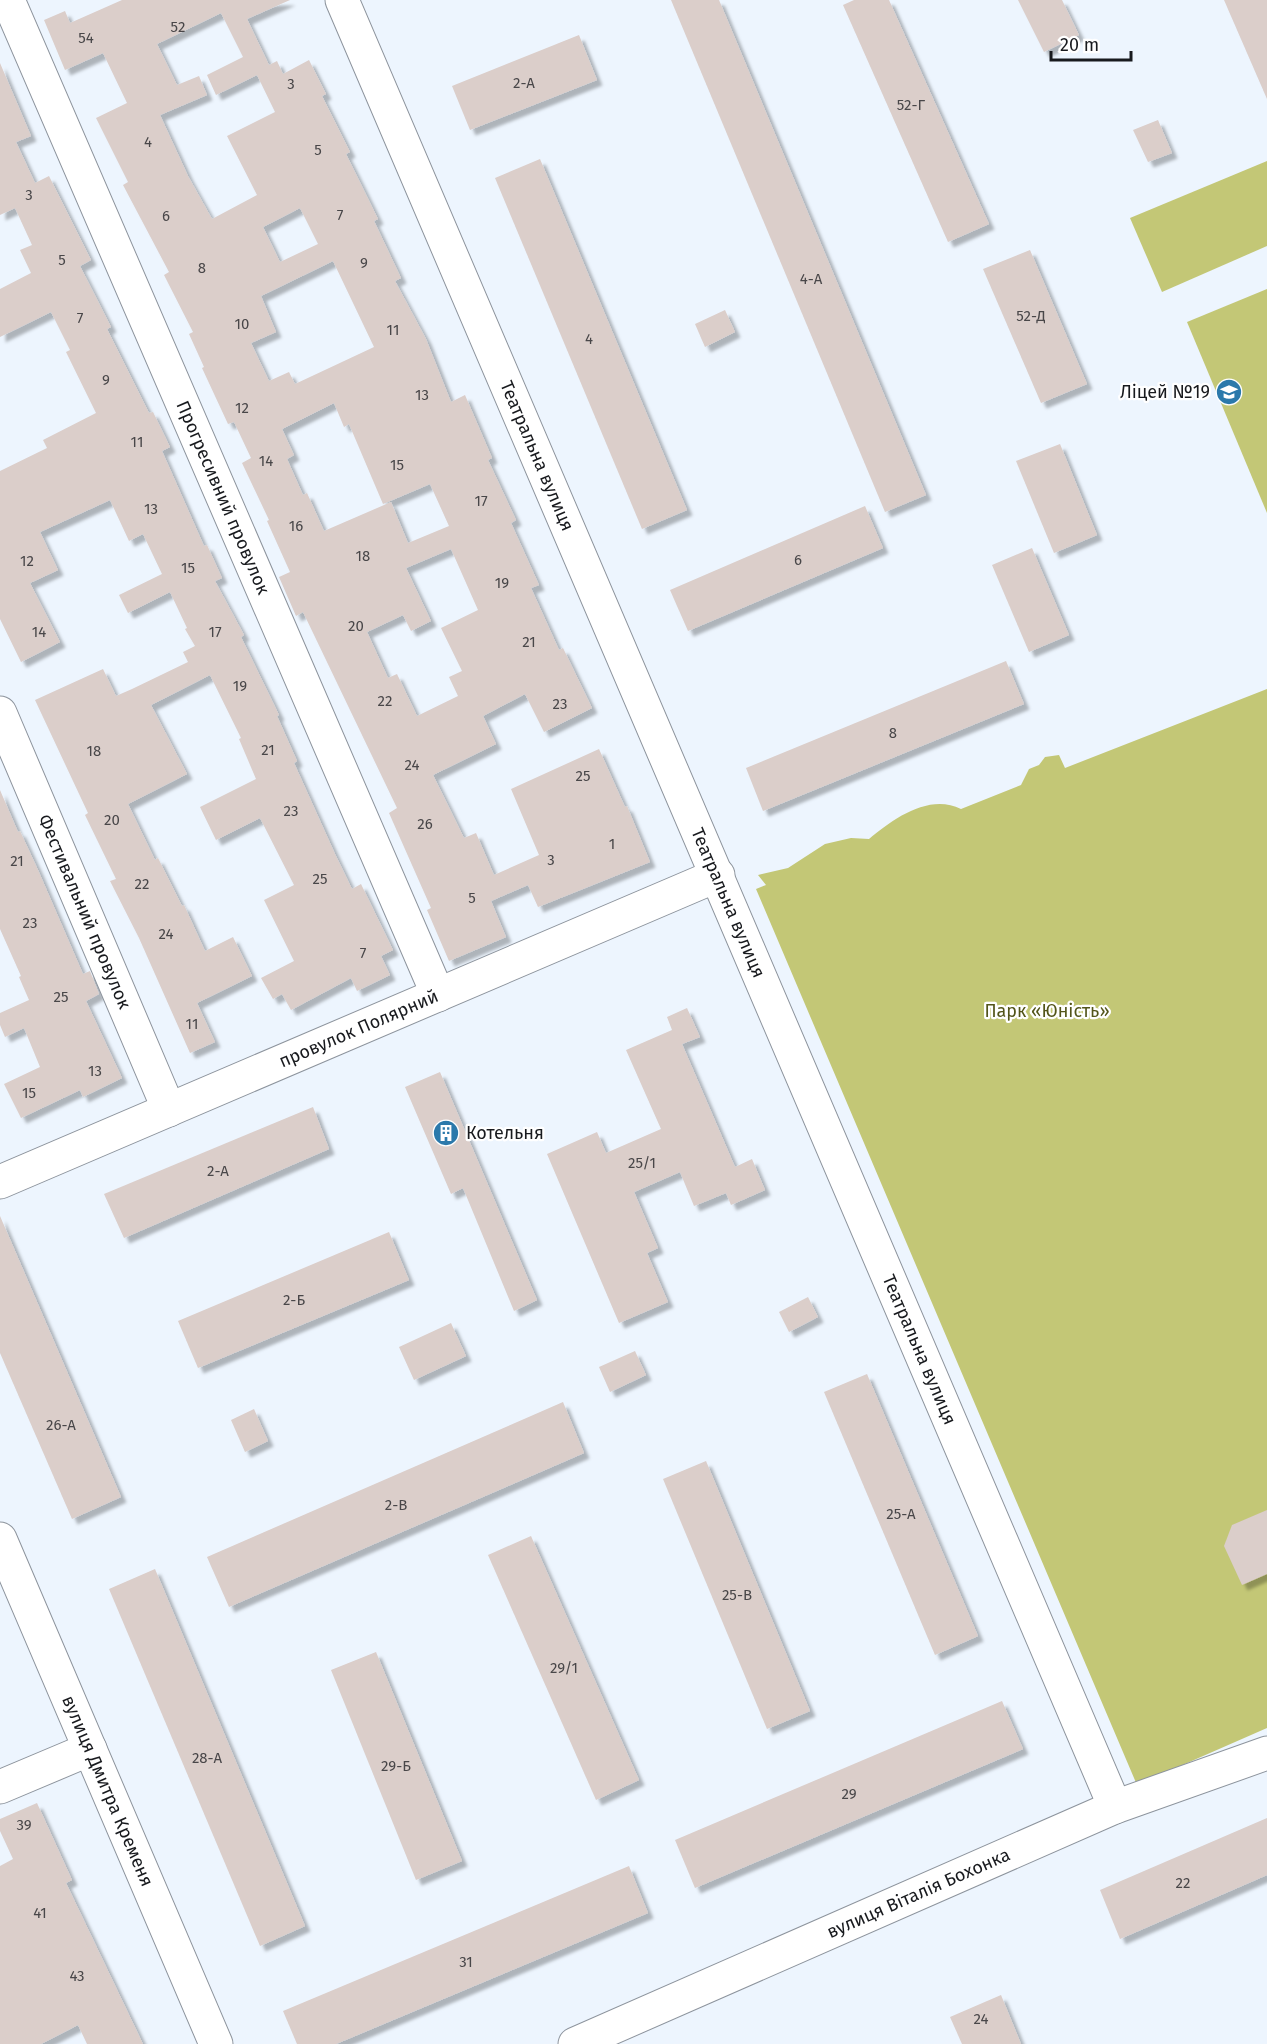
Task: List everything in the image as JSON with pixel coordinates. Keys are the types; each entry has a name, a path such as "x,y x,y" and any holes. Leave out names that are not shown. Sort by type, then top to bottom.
{"street":[{"name":"Прогресивний провулок","path":"8,0 438,994"},
{"name":"Театральна вулиця","path":"342,0 1115,1806"},
{"name":"Фестивальний провулок","path":"0,713 169,1110"},
{"name":"провулок Полярний","path":"0,1182 718,875"},
{"name":"вулиця Дмитра Кременя","path":"0,1539 216,2044"},
{"path":"0,1787 90,1749"},
{"name":"вулиця Віталія Бохонка","path":"575,2044 1115,1806 1267,1753"}],"green space":[{"path":"1267,161 1267,246 1162,292 1130,218"},
{"path":"1267,289 1267,513 1187,322"},
{"name":"Парк «Юність»","path":"1267,689 1267,1728 1137,1785 756,889 766,885 758,875 788,868 825,844 851,838 869,839 912,810 936,804 961,809 1021,785 1029,769 1039,765 1045,757 1059,755 1065,768"}],"building":[{"path":"122,0 290,0 247,19 269,65 277,61 283,74 309,60 326,94 322,96 350,152 346,154 378,219 374,221 401,278 395,281 426,339 451,402 465,395 492,458 488,460 516,520 511,523 539,585 531,588 559,650 563,648 592,708 544,732 525,694 483,716 496,744 433,775 464,838 476,833 494,875 539,855 511,789 599,749 625,807 627,806 650,862 538,907 528,885 491,901 506,937 449,961 427,910 431,908 389,813 397,808 303,612 296,616 279,577 290,572 242,463 251,458 234,422 228,424 202,368 204,367 189,334 193,332 164,275 169,272 123,185 128,182 96,118 127,103 103,53 65,70 44,20 65,11 70,23","holes":["221,13 243,57 207,75 216,95 257,75 275,112 227,136 257,195 212,219 188,176 160,115 207,95 199,76 177,85 157,44","300,208 318,244 280,262 263,227","333,261 374,347 295,384 289,372 269,381 251,343 276,332 261,296","334,403 344,427 349,424 383,504 430,484 449,526 408,543 391,502 324,531 307,493 303,495 287,459 294,455 282,429","451,549 478,610 441,628 462,671 449,677 458,696 417,716 397,674 388,678 367,632 403,615 411,631 431,621 406,568"]},
{"path":"671,0 719,0 926,495 885,512"},
{"path":"854,0 889,0 989,224 948,242 843,5"},
{"path":"1018,0 1062,0 1079,35 1044,52"},
{"path":"1224,0 1267,0 1267,99"},
{"path":"579,35 597,80 470,130 452,86"},
{"path":"0,63 31,136 16,142 35,183 49,176 91,260 80,266 111,327 107,329 149,413 153,412 170,447 162,451 204,546 207,545 222,578 215,581 244,635 241,637 279,715 277,716 297,761 294,763 352,889 361,884 393,950 381,956 390,975 357,991 351,978 291,1010 282,994 273,999 261,978 294,961 264,900 294,885 260,818 216,840 200,807 256,779 239,739 241,738 210,675 151,705 187,774 128,804 155,860 158,858 182,906 184,905 205,951 233,937 252,976 197,1003 215,1042 190,1053 139,938 110,881 116,879 85,815 88,813 35,700 103,669 116,696 188,662 183,652 195,646 185,629 187,628 170,592 128,613 119,595 162,574 143,534 129,541 110,500 40,532 58,570 30,583 60,642 21,662 0,619 0,471 47,448 43,440 96,413 66,352 70,350 51,312 0,337 0,289 31,273 20,250 32,245 15,208 0,215"},
{"path":"1158,120 1172,153 1148,162 1133,130"},
{"path":"540,159 687,510 642,529 495,178"},
{"path":"1030,250 1087,384 1041,403 983,269"},
{"path":"725,310 735,332 705,347 695,324"},
{"path":"1060,444 1097,535 1054,553 1016,461"},
{"path":"865,506 883,548 688,631 670,590"},
{"path":"1032,548 1069,635 1029,652 992,565"},
{"path":"1006,661 1024,704 763,811 746,768"},
{"path":"0,790 83,974 90,971 99,994 86,1001 122,1078 83,1097 80,1090 21,1118 4,1084 40,1067 24,1028 5,1037 0,1025 0,1013 29,1000 0,929"},
{"path":"687,1008 700,1037 682,1044 735,1167 752,1159 765,1190 731,1205 726,1193 694,1206 680,1172 634,1192 658,1248 647,1253 668,1302 619,1323 547,1154 597,1132 606,1153 661,1129 626,1050 672,1030 667,1017"},
{"path":"440,1072 537,1300 514,1311 463,1188 451,1194 405,1087"},
{"path":"313,1107 329,1149 124,1238 104,1194"},
{"path":"0,1216 121,1497 72,1519 0,1353"},
{"path":"389,1232 409,1280 198,1368 178,1321"},
{"path":"808,1297 818,1317 789,1332 779,1312"},
{"path":"451,1323 466,1356 414,1380 399,1347"},
{"path":"635,1351 646,1375 610,1392 599,1367"},
{"path":"867,1374 978,1636 935,1655 824,1392"},
{"path":"563,1402 584,1453 229,1607 207,1557"},
{"path":"254,1409 268,1441 245,1452 231,1420"},
{"path":"706,1461 810,1711 767,1729 663,1479"},
{"path":"1267,1510 1267,1574 1242,1585 1224,1546 1232,1525"},
{"path":"531,1536 639,1780 596,1800 488,1555"},
{"path":"155,1569 305,1926 260,1946 109,1589"},
{"path":"376,1652 462,1861 416,1880 331,1670"},
{"path":"1002,1701 1023,1749 695,1888 675,1840"},
{"path":"37,1803 72,1880 66,1883 143,2044 87,2044 78,2025 41,2044 0,2044 0,1866 13,1859 0,1831 0,1819"},
{"path":"1267,1818 1267,1875 1120,1939 1100,1890"},
{"path":"629,1866 648,1913 336,2044 297,2044 283,2011"},
{"path":"1001,1995 1021,2044 962,2044 950,2017"}],"place":[{"name":"Ліцей №19","path":"1229,392"},
{"name":"Котельня","path":"446,1133"}]}
